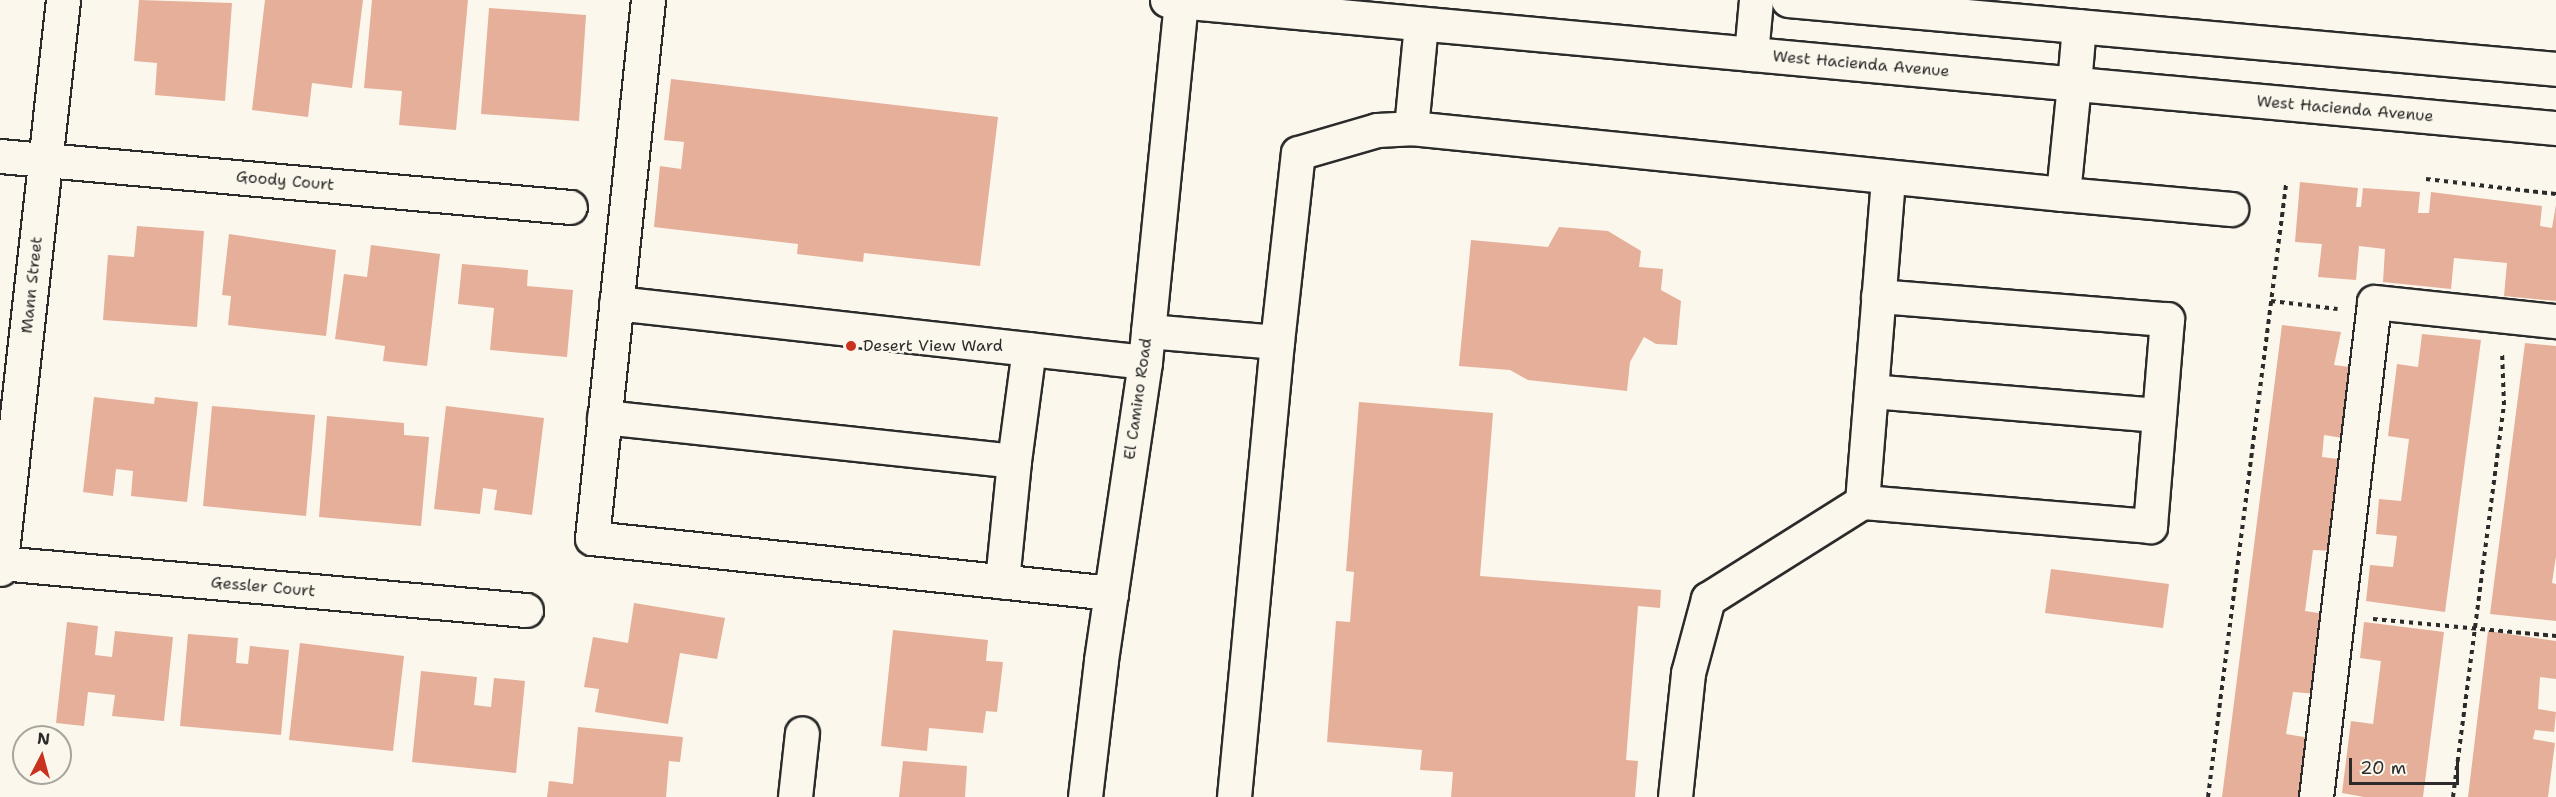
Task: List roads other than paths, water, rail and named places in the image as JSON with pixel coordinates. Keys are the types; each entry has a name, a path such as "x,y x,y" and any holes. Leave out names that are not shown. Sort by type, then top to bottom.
{"street":[{"name":"Mann Street","path":"0,569 63,0"},
{"path":"648,0 592,538 1111,593"},
{"name":"West Hacienda Avenue","path":"1176,0 2556,128"},
{"name":"El Camino Road","path":"1085,797 1146,346 1176,0"},
{"path":"1751,54 1756,0"},
{"path":"1788,0 2556,69"},
{"path":"1411,129 1421,24"},
{"path":"2063,194 2079,26"},
{"path":"1234,797 1277,342 1298,153 1377,130 1411,129 2231,209"},
{"name":"Goody Court","path":"0,156 570,207"},
{"path":"1862,502 1888,177"},
{"path":"1675,797 1688,673 1708,599 1862,502 2150,526 2167,319 1878,296"},
{"path":"2316,797 2374,302 2556,321"},
{"path":"616,303 1029,349 1277,342"},
{"path":"1002,581 1014,460 1029,349"},
{"path":"1871,392 2159,415"},
{"path":"604,417 1014,460"},
{"name":"Gessler Court","path":"0,563 526,610"},
{"path":"795,797 802,733"}],"place":[{"name":"Desert View Ward","path":"851,346"}]}
